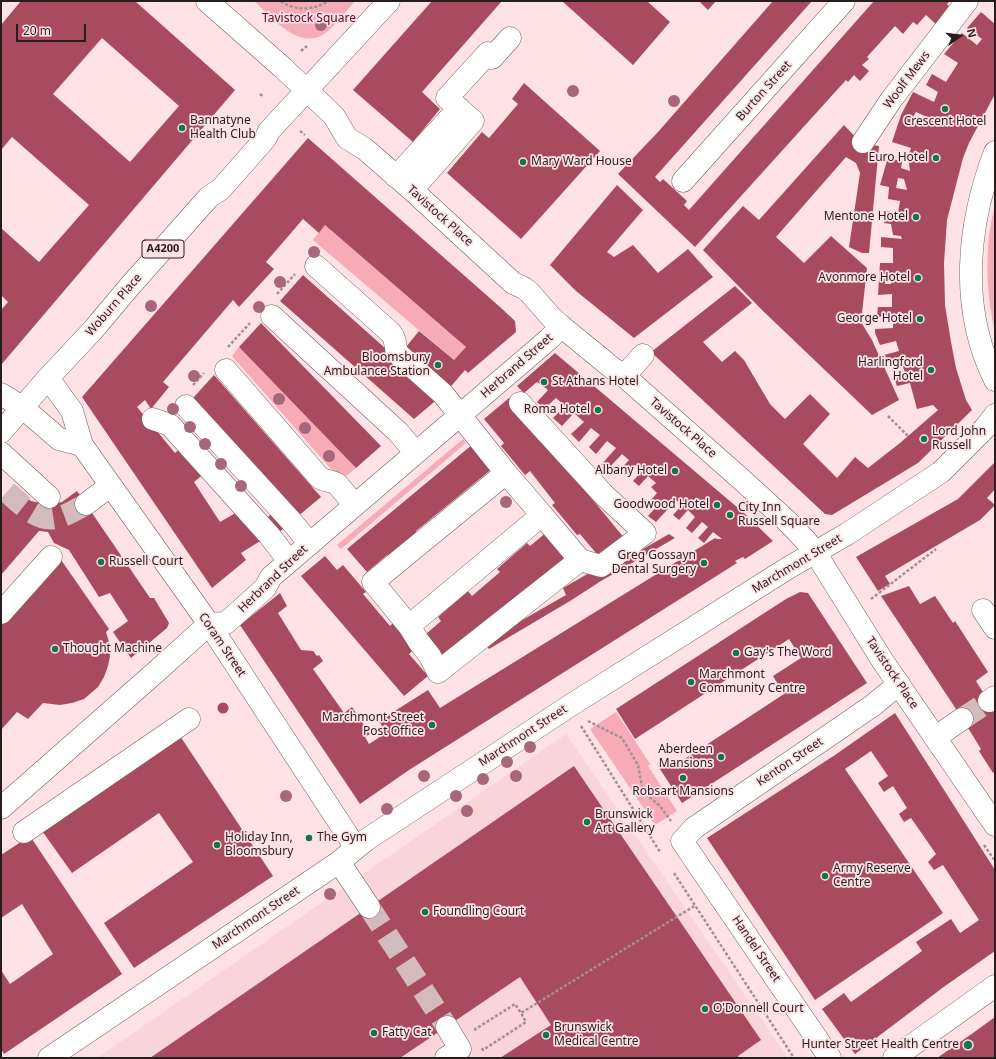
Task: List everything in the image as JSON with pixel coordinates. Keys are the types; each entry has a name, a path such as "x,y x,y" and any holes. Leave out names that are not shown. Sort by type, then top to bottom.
{"street":[{"path":"207,1 307,90"},
{"name":"A4200","path":"307,90 389,1"},
{"name":"Burton Street","path":"683,181 844,1"},
{"name":"Woolf Mews","path":"863,142 891,100 968,1"},
{"path":"404,184 459,108 447,98 488,53 492,58 510,38"},
{"name":"Tavistock Place","path":"307,90 334,116 347,138 365,150 404,184 513,284 524,288 530,293 561,326 611,368 624,376 787,521 815,552 872,644 995,825"},
{"name":"Woburn Place","path":"1,432 48,378 93,330 209,197 221,189 266,139 269,131 307,90"},
{"path":"995,152 980,197 974,227 971,262 971,294 975,326 979,343 995,380"},
{"path":"316,266 391,333 395,338 397,353 443,394 506,473 580,560 600,566 645,533 603,494 520,403"},
{"path":"266,311 398,432 416,453"},
{"name":"Herbrand Street","path":"209,624 226,623 265,588 271,577 289,561 549,339 561,326"},
{"path":"624,376 643,355"},
{"path":"216,370 319,477 326,481 334,481 355,505"},
{"name":"Coram Street","path":"48,378 72,411 82,445 209,624 356,848"},
{"path":"1,394 22,407 59,439 82,445"},
{"path":"186,406 292,522 310,544"},
{"name":"Marchmont Street","path":"49,1058 339,862 366,840 578,700 862,524 941,472 985,428 995,415"},
{"path":"153,419 170,425 269,535 289,561"},
{"path":"1,453 49,497"},
{"path":"506,473 373,582 409,626 430,656 438,672 580,560"},
{"path":"86,504 110,486"},
{"path":"409,626 542,515"},
{"path":"1,613 51,557"},
{"path":"1,808 209,624"},
{"name":"Kenton Street","path":"677,832 694,828 872,706 899,684"},
{"path":"24,832 189,719"},
{"path":"936,737 962,719"},
{"name":"Handel Street","path":"677,832 830,1058"},
{"path":"339,862 369,907"},
{"path":"894,1058 995,986"},
{"path":"446,1027 461,1048"}],"path":[{"path":"281,1 290,6 303,9 316,7 328,1"},
{"path":"301,51 307,46"},
{"path":"260,94 264,97"},
{"path":"300,131 305,136"},
{"path":"227,348 266,311 309,259 316,266"},
{"path":"186,406 180,399 216,370"},
{"path":"888,416 908,436"},
{"path":"870,599 936,549"},
{"path":"586,720 622,738 638,765 643,792 659,805 677,832"},
{"path":"580,725 663,856"},
{"path":"671,868 794,1058"},
{"path":"521,1013 695,906"},
{"path":"515,1004 526,1022 483,1050 461,1048 473,1031 515,1004"}],"shaded area":[{"path":"566,734 788,1058 97,1058"}],"green space":[{"name":"Tavistock Square","path":"254,1 355,1 339,21 328,31 318,37 308,38 298,36 288,31"},
{"path":"995,206 995,332 988,285 988,253 991,221"},
{"path":"325,225 466,347 454,360 313,240"},
{"path":"239,347 356,468 345,477 331,469 232,356"},
{"path":"463,439 466,443 341,549 337,545"},
{"path":"616,712 650,764 648,766 677,811 655,825 590,729"}],"building":[{"path":"21,1 135,1 235,90 1,365 1,310 8,302 1,295 1,228 39,262 89,205 12,137 1,150 1,25","holes":["102,38 179,106 130,162 53,94"]},
{"path":"432,1 502,1 422,92 440,109 413,142 353,90"},
{"path":"562,1 647,1 670,22 633,65"},
{"path":"699,1 716,1 708,10"},
{"path":"773,1 812,1 655,177 660,182 663,179 687,201 684,205 689,210 874,1 950,1 947,4 954,12 940,28 926,15 917,25 913,22 903,34 895,26 867,57 869,59 862,65 869,71 860,81 854,75 848,82 846,80 695,247 618,174 658,132"},
{"path":"981,12 995,24 995,94 969,143 963,158 947,220 944,263 945,305 951,342 956,368 966,400 972,410 918,463 832,515 825,514 651,352 735,286 752,303 703,342 722,362 735,351 744,360 770,404 785,419 810,394 830,414 803,444 837,478 855,457 868,468 938,410 933,405 917,409 910,383 897,386 893,375 905,372 901,362 888,365 884,355 899,351 896,341 880,345 875,333 875,329 893,328 893,316 877,317 878,307 892,307 892,294 878,295 880,263 893,263 893,248 881,247 881,237 902,239 901,236 893,235 891,224 884,223 885,211 898,213 900,201 888,199 889,187 880,185 888,157 902,162 901,168 910,171 908,157 911,148 892,142 901,115 913,92 934,102 938,92 926,85 932,74 946,82 958,63 944,54 962,33 977,45 982,39 967,28","holes":["916,112 927,117 924,123 912,119","898,178 904,179 907,190 896,188","886,273 891,273 891,284 885,284"]},
{"name":"Mary Ward House","path":"524,83 600,151 521,239 447,173 482,132 489,138 518,104 512,99"},
{"path":"844,125 862,144 879,146 869,253 862,253 849,247 860,173 856,163 846,157 776,237 804,263 831,236 867,268 861,322 872,340 899,400 872,415 763,311 703,250 743,206 759,220"},
{"path":"308,138 500,307 515,321 516,332 468,373 465,370 447,391 402,352 419,331 454,360 466,347 325,225 319,233 303,219 266,262 274,269 239,307 233,300 163,382 169,387 151,409 145,400 137,407 175,453 184,445 206,472 194,482 220,522 239,511 265,538 241,553 246,560 212,588 82,397"},
{"path":"617,185 643,210 607,252 614,257 633,245 658,273 688,249 713,277 634,338 576,291 550,265"},
{"path":"303,275 440,397 414,419 280,301"},
{"path":"261,323 381,446 356,468 239,347"},
{"path":"555,353 744,513 773,541 745,559 743,557 735,561 737,563 409,770 360,804 240,625 280,593 287,606 278,613 301,650 313,651 317,656 319,655 323,661 313,669 344,713 352,707 370,734 365,737 369,744 386,733 379,721 428,690 440,708 715,538 722,539 713,532 704,543 698,538 708,527 702,522 692,533 686,528 695,517 688,510 679,520 673,515 682,505 676,500 656,522 648,516 657,506 651,500 657,493 651,487 656,483 648,476 639,486 633,481 642,471 635,465 626,474 620,470 629,460 622,454 607,470 601,465 616,448 607,441 596,454 589,447 600,435 591,428 579,442 571,434 584,422 574,413 562,426 553,418 565,406 556,398 544,409 537,402 548,390 537,382 524,393 517,386"},
{"path":"214,375 321,497 297,517 193,398"},
{"path":"509,398 625,539 601,559 580,534 577,535 552,505 555,503 530,471 525,475 501,446 504,443 484,419"},
{"path":"473,444 493,468 416,531 419,536 391,559 387,555 367,572 347,549"},
{"path":"995,462 995,489 987,498 995,505 980,520 885,576 890,584 878,591 856,557 958,499"},
{"name":"Russell Court","path":"13,486 31,501 49,505 62,502 77,491 150,598 154,598 169,623 167,628 131,658 113,632 128,621 110,593 99,597 69,550 54,543 48,532 39,531 1,575 1,499"},
{"path":"274,511 287,526 278,533 266,519"},
{"path":"547,532 567,556 445,660 425,635 441,621 438,617 468,591 472,596 500,572 497,569 527,543 530,546"},
{"path":"669,534 675,538 489,649 484,642 566,595 563,588 596,569 600,574"},
{"path":"325,556 337,570 343,565 366,592 363,594 390,626 393,623 414,649 409,654 428,676 404,696 301,576"},
{"name":"Thought Machine","path":"59,557 109,629 106,632 109,642 110,656 108,666 98,687 84,699 60,705 43,703 28,719 17,712 1,730 1,625"},
{"path":"909,586 920,604 935,596 953,623 955,621 988,672 976,681 995,711 995,771 993,773 979,751 981,749 960,715 881,596"},
{"path":"800,592 808,593 867,683 682,803 658,766 666,761 671,768 784,694 773,676 801,658 789,639 635,739 616,709 786,599"},
{"path":"223,702 227,704 229,708 227,712 223,714 219,712 217,708 219,704"},
{"name":"Army Reserve Centre","path":"895,713 995,870 995,951 945,986 855,1054 822,1009 844,993 851,1002 922,951 916,942 951,919 960,933 979,920 943,865 934,870 928,862 936,854 911,818 904,822 899,814 907,808 893,786 884,792 878,783 888,776 871,751 845,769 943,913 815,1000 707,838 835,755"},
{"name":"Holiday Inn, Bloomsbury","path":"180,736 273,876 134,968 104,923 193,862 159,813 72,873 40,828"},
{"path":"574,766 761,1040 738,1056 739,1058 500,1058 551,1025 520,977 400,1058 150,1058"},
{"path":"30,836 122,974 4,1054 1,1049 1,970 10,984 53,954 22,904 1,918 1,855"},
{"path":"995,1017 995,1058 937,1058 973,1033"}],"tunnel":[{"path":"7,492 35,514 48,518 63,516 86,504"},
{"path":"962,719 989,701"},
{"path":"369,907 447,1027"}],"place":[{"name":"Crescent Hotel","path":"945,109"},
{"name":"Bannatyne Health Club","path":"182,128"},
{"name":"Euro Hotel","path":"936,158"},
{"name":"Mary Ward House","path":"523,162"},
{"name":"Mentone Hotel","path":"916,217"},
{"name":"Avonmore Hotel","path":"918,278"},
{"name":"George Hotel","path":"920,319"},
{"name":"Bloomsbury Ambulance Station","path":"438,365"},
{"name":"Harlingford Hotel","path":"931,370"},
{"name":"St Athans Hotel","path":"544,382"},
{"name":"Roma Hotel","path":"598,410"},
{"name":"Lord John Russell","path":"924,439"},
{"name":"Albany Hotel","path":"675,471"},
{"name":"Goodwood Hotel","path":"717,505"},
{"name":"City Inn Russell Square","path":"730,515"},
{"name":"Russell Court","path":"101,562"},
{"name":"Greg Gossayn Dental Surgery","path":"704,563"},
{"name":"Thought Machine","path":"55,649"},
{"name":"Gay's The Word","path":"736,653"},
{"name":"Marchmont Community Centre","path":"691,682"},
{"name":"Marchmont Street Post Office","path":"432,725"},
{"name":"Aberdeen Mansions","path":"721,757"},
{"name":"Robsart Mansions","path":"683,778"},
{"name":"Brunswick Art Gallery","path":"587,822"},
{"name":"The Gym","path":"309,838"},
{"name":"Holiday Inn, Bloomsbury","path":"217,845"},
{"name":"Army Reserve Centre","path":"825,876"},
{"name":"Foundling Court","path":"425,912"},
{"name":"O'Donnell Court","path":"705,1009"},
{"name":"Fatty Cat","path":"374,1033"},
{"name":"Brunswick Medical Centre","path":"546,1035"},
{"name":"Hunter Street Health Centre","path":"968,1045"}]}
